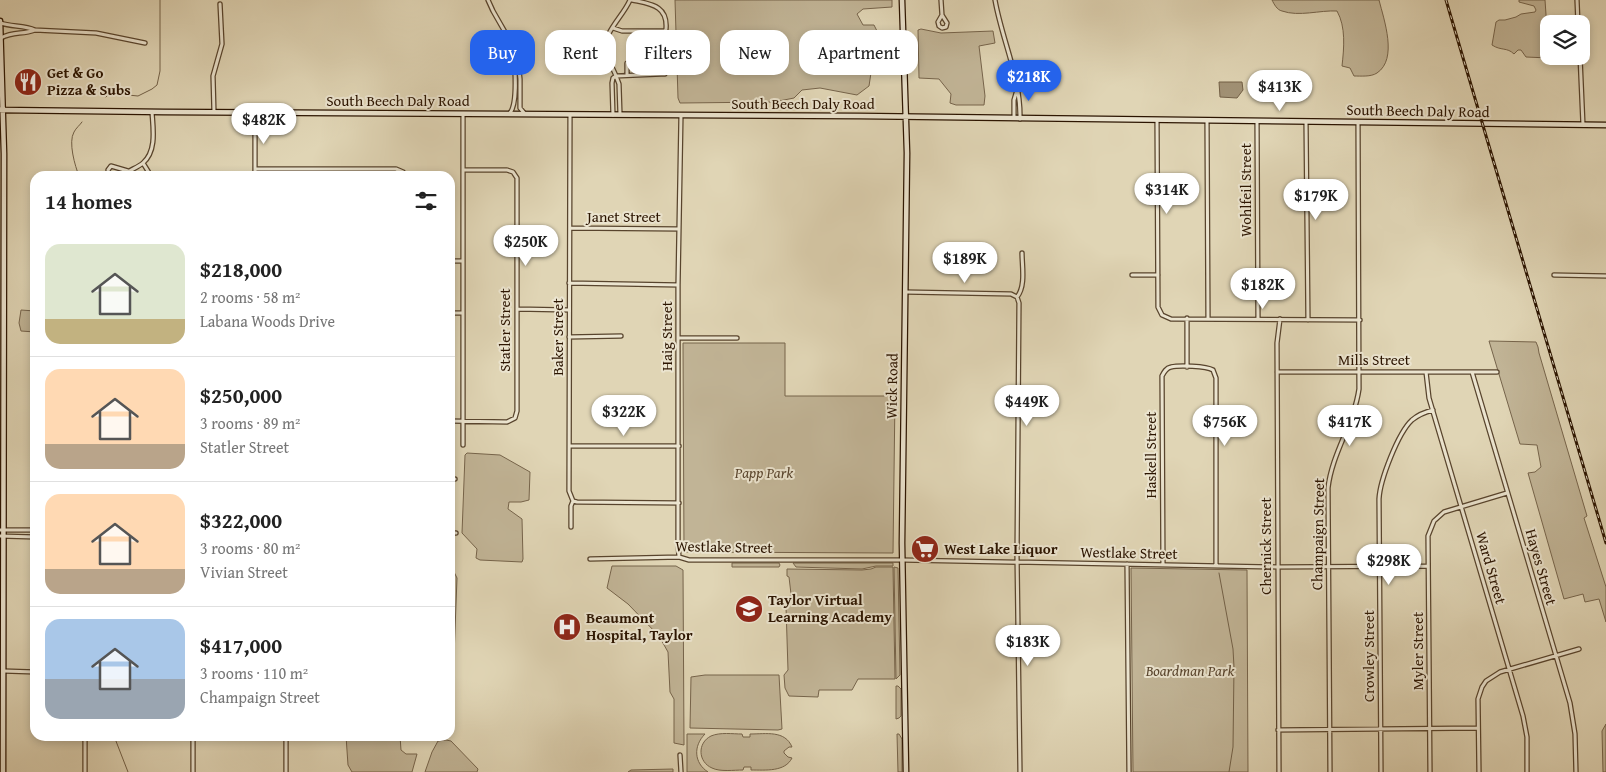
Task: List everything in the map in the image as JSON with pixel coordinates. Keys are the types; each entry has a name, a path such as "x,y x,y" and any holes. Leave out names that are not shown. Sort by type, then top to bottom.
{"street":[{"path":"488,0 504,30"},
{"path":"613,28 622,31 664,31 666,29 666,17 662,10 653,5 631,0 608,35 605,47 618,84 620,115"},
{"name":"Wick Road","path":"902,0 907,117 902,560 906,772"},
{"path":"940,0 942,15"},
{"path":"995,0 1020,100 1020,119"},
{"path":"1578,0 1578,15"},
{"path":"214,113 213,76 222,44 220,4"},
{"path":"4,772 2,704 4,671 0,22 10,27 28,26 35,30 65,33 96,33 144,43"},
{"path":"1,43 10,33 28,33 35,30"},
{"path":"613,115 613,78 626,75 665,74 666,64 664,62 630,62 626,66 626,75"},
{"path":"1580,65 1582,125"},
{"path":"509,114 514,106 515,99 514,75"},
{"path":"519,75 520,108 525,114"},
{"path":"1014,118 1014,100 1017,87"},
{"name":"South Beech Daly Road","path":"2,110 1606,125"},
{"path":"108,171 111,166 128,171 143,163 149,156 152,146 152,112"},
{"path":"255,113 255,169 396,169 401,171"},
{"path":"463,114 463,445"},
{"name":"Baker Street","path":"570,115 569,490 573,501 571,506 571,527"},
{"name":"Haig Street","path":"679,557 678,285 680,115"},
{"path":"1157,120 1158,307 1162,315 1168,318 1360,320"},
{"path":"1207,121 1208,318"},
{"name":"Wohlfeil Street","path":"1257,121 1258,319"},
{"path":"1306,122 1308,320"},
{"name":"Champaign Street","path":"1330,772 1328,497 1329,479 1335,458 1356,408 1359,389 1358,122"},
{"path":"143,163 148,171"},
{"name":"Statler Street","path":"463,170 508,170 516,176 517,309 517,411 513,419 507,422 463,421"},
{"name":"Janet Street","path":"570,228 679,229"},
{"path":"1017,297 1021,292 1022,253"},
{"path":"455,262 463,261"},
{"path":"1132,275 1158,274"},
{"path":"1554,275 1606,276"},
{"path":"569,283 678,285"},
{"path":"906,292 1011,294 1017,297 1019,303 1017,562 1020,772"},
{"path":"517,309 569,310"},
{"path":"455,313 463,313"},
{"path":"1187,318 1187,367 1208,367 1214,372 1216,378 1216,566"},
{"name":"Chernick Street","path":"1279,772 1277,343 1280,320"},
{"path":"569,338 621,336"},
{"path":"679,338 737,338"},
{"name":"Haskell Street","path":"1163,565 1162,379 1165,371 1170,367 1187,367"},
{"name":"Mills Street","path":"1277,372 1497,372"},
{"name":"Ward Street","path":"1426,372 1433,410 1510,669 1525,726 1527,772"},
{"name":"Hayes Street","path":"1472,372 1573,718 1576,772"},
{"name":"Crowley Street","path":"1382,772 1379,499 1383,476 1405,428 1423,413 1433,410"},
{"path":"455,421 463,421"},
{"path":"570,446 679,446"},
{"name":"Myler Street","path":"1430,772 1428,536 1436,518 1444,512 1507,493"},
{"path":"573,501 678,503"},
{"path":"2,530 30,530"},
{"path":"2,536 30,537"},
{"name":"Westlake Street","path":"590,559 679,557 689,560 902,560 1277,567 1428,566"},
{"path":"1127,564 1129,772"},
{"path":"1479,772 1478,699 1482,688 1492,676 1579,649"},
{"path":"4,671 30,672"},
{"path":"1278,730 1478,728"},
{"path":"85,741 85,772"},
{"path":"193,741 193,772"},
{"path":"286,741 286,772"},
{"path":"680,755 681,772"}],"green space":[{"path":"675,0 892,0 892,7 863,9 857,14 863,25 874,25 876,30 799,30 799,75 871,75 869,86 857,95 820,88 802,90 794,98 774,102 680,103 678,98 677,75 710,75 710,30 676,30"},
{"path":"1272,0 1379,0 1388,39 1387,58 1383,67 1377,73 1369,76 1354,76 1350,68 1342,66 1343,31 1337,11 1289,13 1276,7"},
{"path":"1519,0 1545,0 1546,15 1540,15 1540,58 1526,57 1521,50 1514,54 1509,50 1492,45 1496,22 1521,14 1535,12 1534,6 1519,2"},
{"path":"918,30 941,33 993,31 995,43 979,46 985,96 984,105 956,105 950,103 951,94 939,79 919,78"},
{"path":"21,310 30,311 30,332 21,331 19,323"},
{"path":"1489,341 1536,342 1587,516 1584,518 1606,587 1606,622 1599,599 1585,602 1583,594 1564,599 1528,473 1535,472 1541,467 1537,445 1520,444"},
{"name":"Papp Park","path":"683,343 785,343 785,396 895,396 893,553 684,552"},
{"path":"467,453 500,455 530,472 529,500 509,502 508,509 522,519 522,562 480,560 476,558 477,549 462,533 465,455"},
{"path":"732,563 779,563 780,565 779,567 732,567"},
{"path":"793,563 893,563 893,566 876,566 862,569 796,567"},
{"path":"612,566 676,566 683,570 684,745 674,743 674,699 670,692 668,652 659,636 628,604 607,588"},
{"path":"876,567 893,567 895,679 858,679 852,690 819,690 818,697 789,696 785,688 784,675 788,670 786,607 791,594 787,569 862,570"},
{"path":"894,567 898,568 900,675 896,679"},
{"name":"Boardman Park","path":"1131,568 1247,570 1248,772 1133,772"},
{"path":"455,574 457,578 455,630"},
{"path":"705,675 779,675 782,729 690,728 691,677"},
{"path":"896,686 901,689 901,716 896,719"},
{"path":"1606,724 1606,772 1603,772 1602,731"},
{"path":"687,734 705,734 698,744 697,754 700,764 708,772 687,772"},
{"path":"718,734 742,734 743,737 750,737 750,734 780,735 792,747 789,747 784,753 792,758 785,766 769,770 751,770 751,767 744,767 743,770 719,770 707,765 701,752 706,739"},
{"path":"897,734 902,739 902,772 898,772"},
{"path":"346,741 400,741 401,750 406,754 417,754 412,772 352,772 348,765"},
{"path":"438,741 451,741 478,769 477,772 425,772"},
{"path":"673,769 673,772 628,772 631,770"}],"shaded area":[{"path":"1219,82 1242,82 1243,90 1237,98 1220,97"}],"waterway":[{"path":"106,97 109,94 138,96 157,85 160,71 160,0"},
{"path":"77,171 72,148 72,136 82,122"},
{"path":"1219,573 1233,649 1234,667 1233,747 1229,772"},
{"path":"116,741 128,772"}],"railway":[{"path":"1446,0 1606,543"}],"place":[{"name":"Get & Go Pizza & Subs","path":"28,82"},
{"name":"West Lake Liquor","path":"925,549"},
{"name":"Taylor Virtual Learning Academy","path":"749,609"},
{"name":"Beaumont Hospital, Taylor","path":"567,627"}]}
